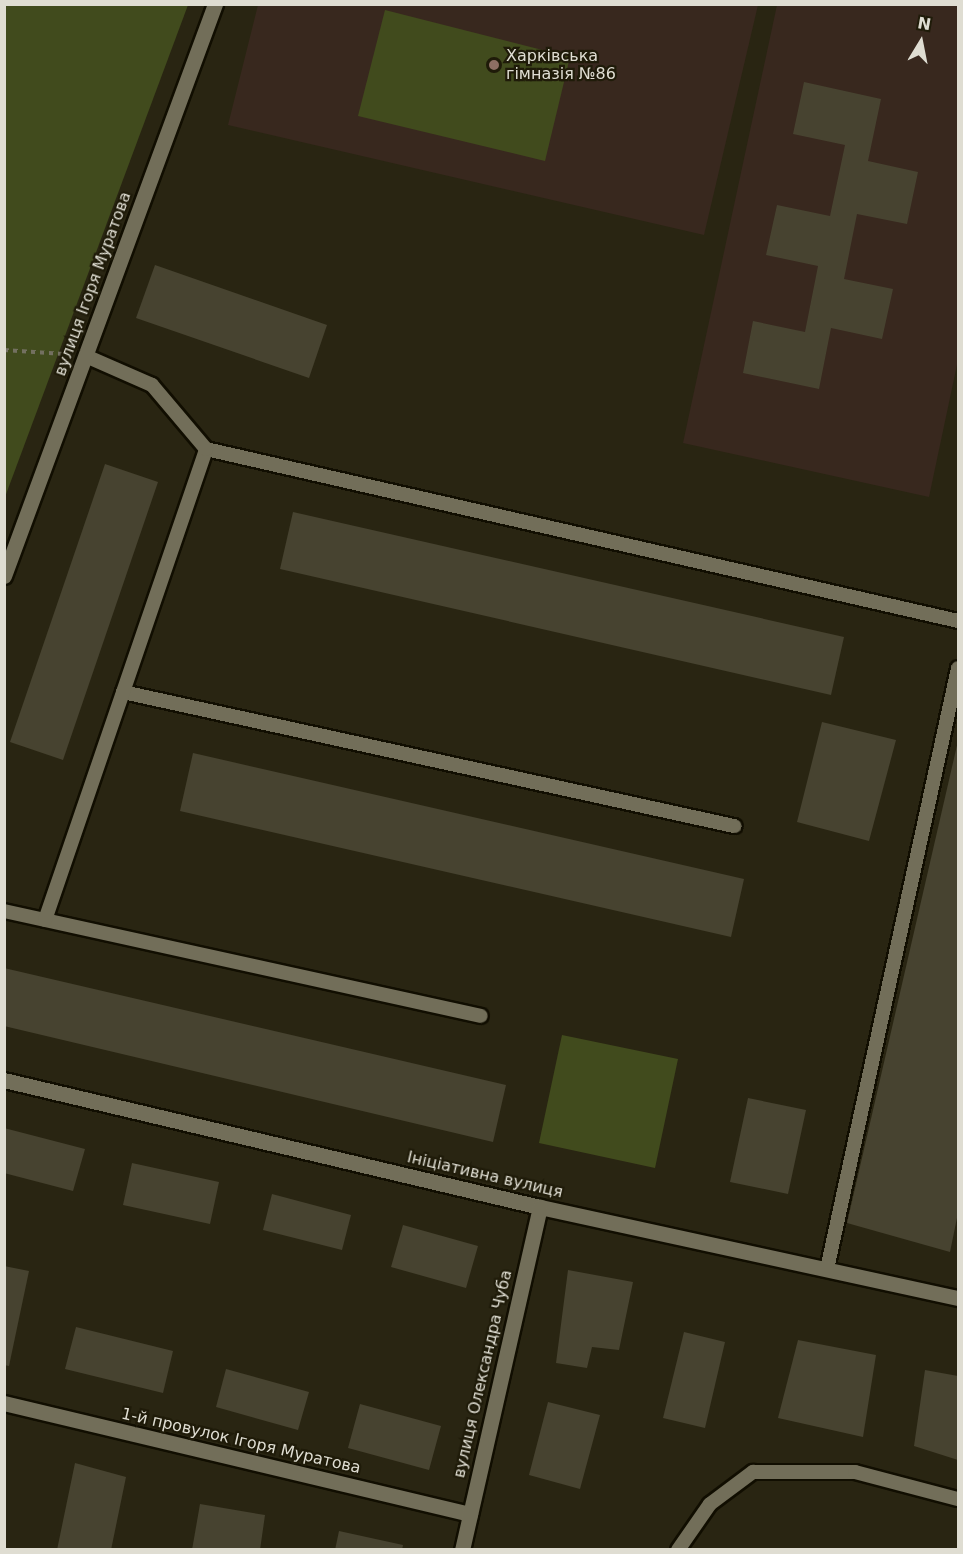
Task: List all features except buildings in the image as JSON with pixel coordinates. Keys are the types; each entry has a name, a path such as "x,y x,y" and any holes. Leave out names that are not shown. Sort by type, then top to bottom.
{"street":[{"name":"вулиця Ігоря Муратова","path":"4,576 215,4"},
{"name":"Ініціативна вулиця","path":"4,1080 540,1207 958,1298"},
{"name":"вулиця Олександра Чуба","path":"462,1550 540,1207"},
{"name":"1-й провулок Ігоря Муратова","path":"4,1403 470,1514"}],"lane":[{"path":"86,356 152,385 206,449 958,621"},
{"path":"45,920 206,449"},
{"path":"827,1269 958,668"},
{"path":"123,692 735,826"},
{"path":"4,911 481,1016"},
{"path":"678,1550 710,1504 753,1472 855,1472 958,1499"}],"path":[{"path":"4,350 86,356"}],"shaded area":[{"name":"Харківська гімназія №86","path":"258,5 758,5 704,235 228,125"},
{"path":"777,5 958,5 958,360 929,497 683,443"}],"green space":[{"path":"4,5 188,5 5,497"},
{"path":"385,10 570,57 545,161 358,116"},
{"path":"562,1035 678,1059 655,1168 539,1143"}],"place":[{"name":"Харківська гімназія №86","path":"494,65"}]}
